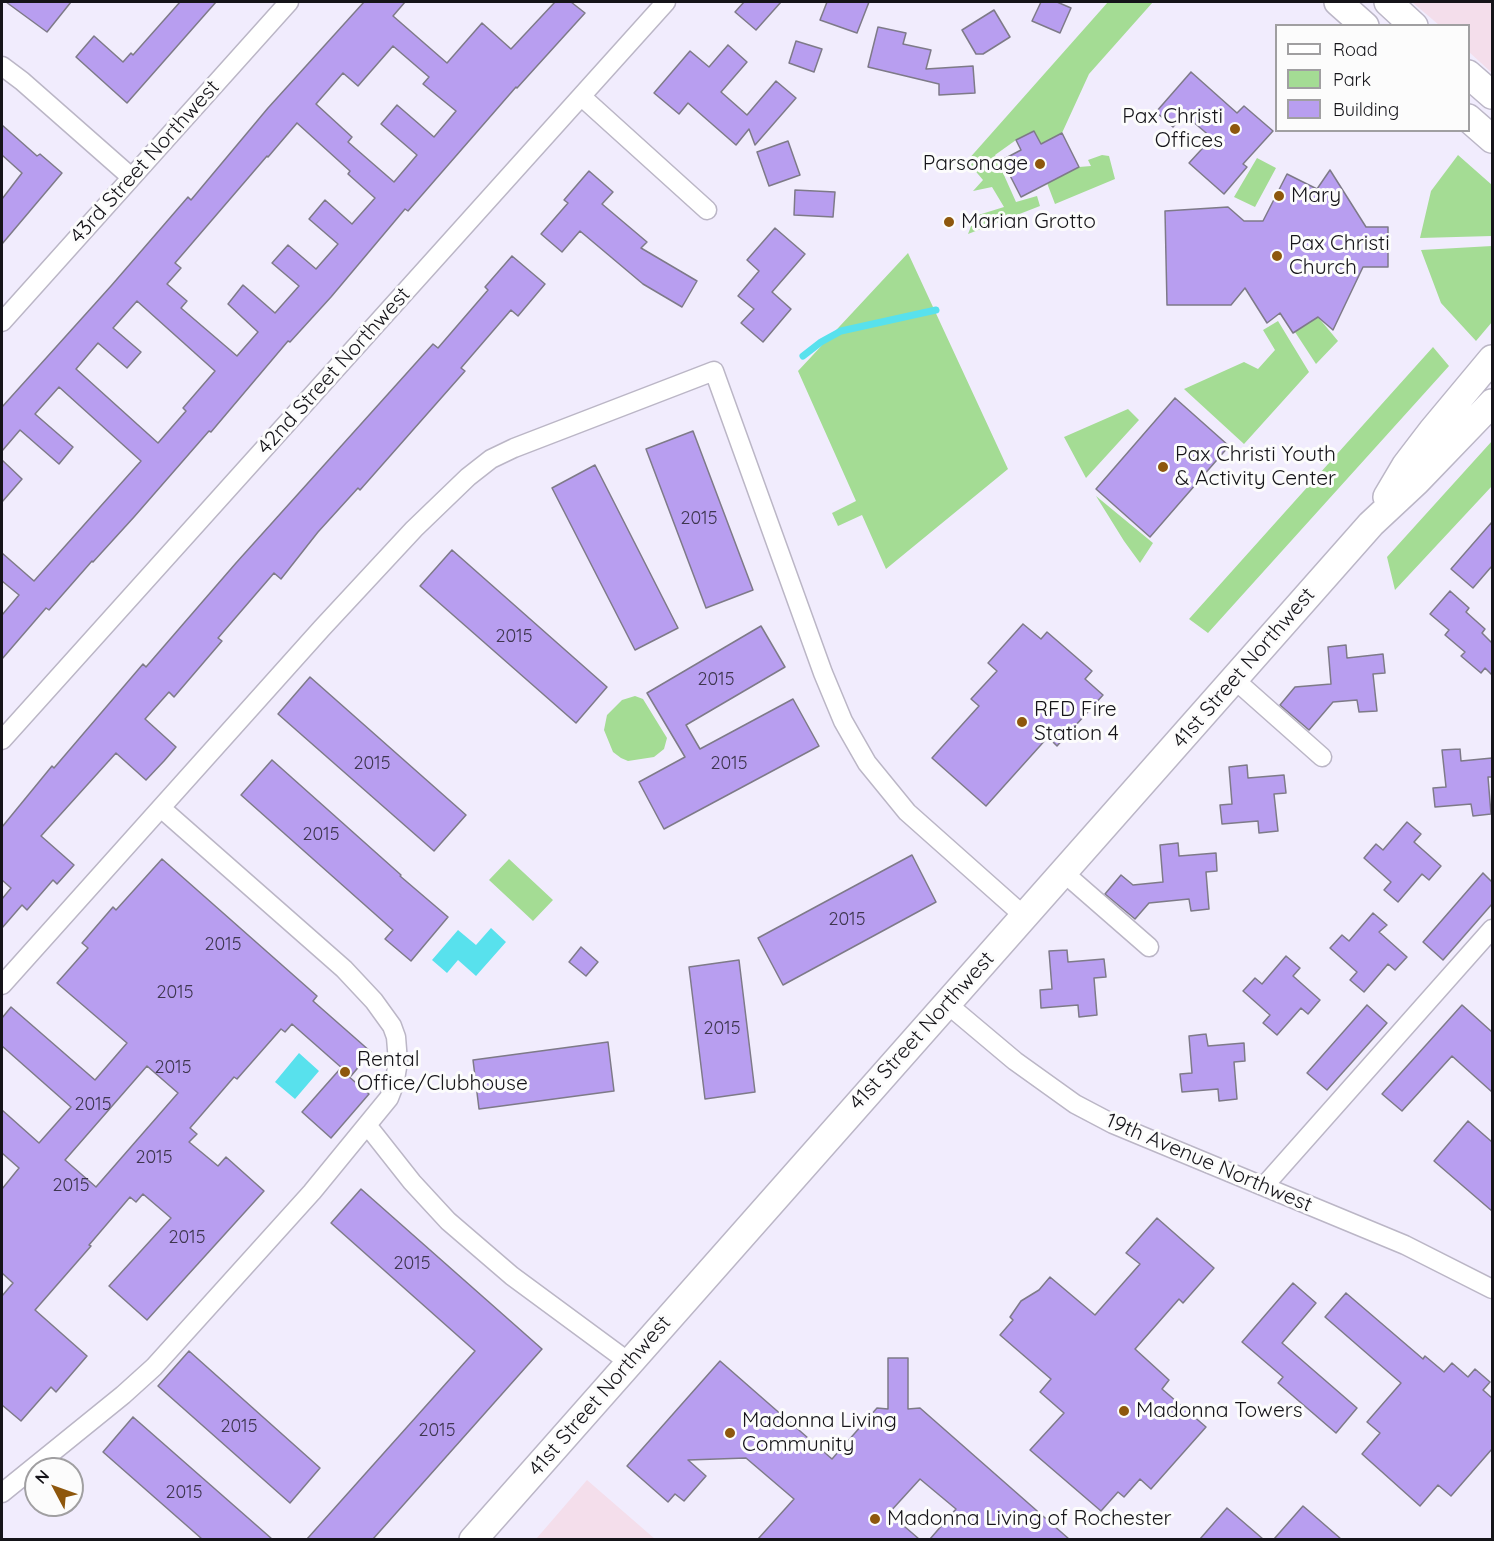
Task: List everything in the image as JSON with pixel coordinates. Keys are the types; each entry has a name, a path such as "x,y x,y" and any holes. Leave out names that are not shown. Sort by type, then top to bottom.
{"main road":[{"path":"1338,2 1363,24"},
{"path":"1388,2 1412,24"},
{"path":"1470,76 1492,95"},
{"path":"1470,120 1492,139"},
{"name":"41st Street Northwest","path":"1371,524 1406,465 1492,359"},
{"name":"41st Street Northwest","path":"473,1539 1371,524 1416,482 1492,403"}],"street":[{"name":"43rd Street Northwest","path":"2,322 289,2"},
{"name":"42nd Street Northwest","path":"2,740 666,2"},
{"path":"2,66 131,177"},
{"path":"582,97 707,210"},
{"path":"2,985 322,628 414,529 468,477 491,459 514,448 714,371 823,673 843,721 867,763 907,812 1024,916"},
{"path":"1234,680 1322,757"},
{"path":"2,1493 123,1395 154,1366 312,1192 389,1098 394,1085 398,1055 392,1026 361,986 161,808"},
{"path":"1063,872 1149,947"},
{"path":"1264,1186 1492,929"},
{"name":"19th Avenue Northwest","path":"946,1003 1015,1061 1075,1104 1113,1124 1405,1245 1492,1289"},
{"path":"367,1125 412,1182 448,1221 512,1276 630,1363"}],"shaded area":[{"path":"1412,2 1492,2 1492,73 1470,53 1470,24 1438,24"},
{"path":"587,1480 655,1539 536,1539"}],"green space":[{"path":"1108,2 1153,2 1089,74 1062,133 1041,144 1034,131 995,155 1016,202 1037,196 1040,206 968,234 975,216 1004,207 992,187 973,191 983,180 967,161"},
{"path":"1102,155 1109,156 1115,179 1055,204 1047,183 1079,167 1091,166 1088,160"},
{"path":"1458,155 1492,185 1492,236 1420,238 1431,191"},
{"path":"1257,158 1276,168 1255,207 1234,197"},
{"path":"1492,246 1492,322 1476,341 1441,303 1421,250"},
{"path":"908,253 1008,469 886,569 862,515 838,526 832,513 856,501 798,371"},
{"path":"1318,317 1338,341 1316,364 1295,332"},
{"path":"1278,321 1309,372 1244,444 1184,389 1244,362 1258,369 1275,350 1263,330"},
{"path":"1433,347 1449,366 1208,633 1189,619"},
{"path":"1128,409 1139,420 1086,478 1064,437"},
{"path":"1492,441 1492,486 1395,590 1387,557"},
{"path":"1096,496 1153,543 1140,563 1124,541"},
{"path":"635,696 643,699 667,738 664,749 654,757 628,761 613,752 604,730 607,715 622,700"},
{"path":"509,859 553,900 533,921 489,880"}],"water":[{"path":"491,928 506,942 476,976 458,960 447,973 432,960 458,930 476,945"},
{"path":"299,1053 319,1071 295,1099 275,1082"}],"building":[{"path":"6,2 71,2 47,32"},
{"path":"180,2 216,2 127,103 76,57 94,36 123,62 131,53 133,55"},
{"path":"364,2 405,2 393,16 447,63 482,23 511,49 555,2 571,2 585,13 516,87 408,211 405,209 331,297 290,342 288,341 211,432 209,431 49,610 46,608 2,659 2,615 19,595 2,581 2,553 34,581 141,461 59,387 35,414 73,447 59,464 20,430 2,451 2,407 188,197 191,200 268,108","holes":["393,46 429,77 423,84 456,111 434,137 397,105 381,124 417,155 394,182 348,142 352,137 316,104 343,73 358,86","297,123 350,171 348,174 375,198 352,224 325,200 309,219 338,244 316,269 288,245 272,263 299,286 275,313 243,285 228,304 258,332 237,356 181,308 187,301 167,284 181,268 175,263","137,301 215,371 183,408 186,411 158,443 76,369 98,343 127,368 141,352 113,328"]},
{"path":"744,2 781,2 756,30 735,12"},
{"path":"827,2 869,2 857,33 820,20"},
{"path":"1041,2 1057,2 1071,8 1060,33 1032,21"},
{"path":"994,10 1010,37 983,54 976,54 962,30"},
{"path":"878,27 906,33 903,44 931,50 926,69 973,66 975,93 939,95 939,84 868,67"},
{"path":"796,41 822,49 814,72 789,63"},
{"path":"728,45 747,62 721,92 747,115 776,81 796,98 755,145 749,129 736,145 688,103 679,114 654,93 690,51 709,67"},
{"name":"Pax Christi Offices","path":"1191,72 1237,113 1244,106 1273,131 1243,164 1247,167 1224,194 1189,163 1212,138 1184,114 1173,127 1156,112"},
{"path":"2,125 37,156 40,154 62,173 2,244 2,199 22,173 2,155"},
{"name":"Parsonage","path":"1034,131 1041,144 1062,133 1079,167 1021,197 1002,160 1021,150 1016,140"},
{"path":"788,141 800,175 769,186 757,152"},
{"name":"Pax Christi Church","path":"1330,170 1366,227 1388,227 1388,267 1363,267 1333,330 1318,317 1293,333 1280,313 1267,323 1245,288 1231,305 1167,305 1165,211 1228,207 1244,221 1263,221 1287,174 1317,189"},
{"path":"589,171 613,192 602,204 647,242 641,248 697,281 682,307 643,284 580,231 562,252 541,234 568,203 564,200"},
{"path":"795,190 835,192 833,217 794,215"},
{"path":"775,228 805,254 772,292 791,309 763,342 741,323 754,309 738,296 759,271 747,260"},
{"path":"512,256 545,284 518,316 511,310 461,368 465,371 360,490 358,488 318,532 281,579 274,573 218,638 222,641 174,697 169,692 145,719 176,747 164,761 146,780 116,753 41,836 74,865 57,884 53,880 27,910 22,905 2,928 2,899 11,888 2,880 2,827 52,766 54,768 143,664 146,667 236,563 433,344 438,348 488,290 485,287"},
{"name":"Pax Christi Youth & Activity Center","path":"1175,398 1229,446 1150,537 1096,489"},
{"path":"693,431 753,590 706,608 646,449"},
{"path":"2,460 22,479 2,502"},
{"path":"595,465 678,628 635,650 552,488"},
{"path":"1492,522 1492,566 1473,588 1451,569"},
{"path":"452,550 607,687 576,723 420,586"},
{"path":"1450,591 1469,608 1466,612 1485,629 1482,633 1492,643 1492,675 1485,668 1481,673 1461,656 1465,652 1445,635 1449,630 1430,614"},
{"name":"RFD Fire Station 4","path":"1023,624 1041,639 1047,632 1092,671 1085,679 1103,695 1057,746 1048,737 986,806 932,758 979,706 971,699 997,671 988,663"},
{"path":"761,626 785,667 686,725 700,749 793,699 819,746 664,829 639,782 685,757 647,693"},
{"path":"1346,645 1347,658 1383,654 1385,673 1373,674 1377,711 1359,712 1357,700 1333,702 1309,730 1280,705 1295,687 1331,684 1328,647"},
{"path":"310,677 466,815 434,851 278,714"},
{"path":"1460,749 1461,761 1492,758 1492,777 1488,777 1491,814 1473,816 1471,804 1435,807 1433,788 1446,787 1442,750"},
{"path":"272,760 448,917 411,961 385,939 393,930 241,795"},
{"path":"1247,765 1248,778 1284,775 1286,793 1274,794 1278,831 1259,833 1258,821 1222,824 1220,805 1232,804 1229,767"},
{"path":"1407,822 1421,834 1414,842 1441,866 1429,880 1422,874 1398,902 1384,890 1391,882 1364,858 1376,844 1383,850"},
{"path":"1178,843 1179,856 1216,853 1217,871 1206,872 1209,909 1191,911 1189,899 1149,903 1135,919 1105,894 1121,875 1133,885 1163,882 1160,845"},
{"path":"912,855 936,902 783,985 758,938"},
{"path":"162,859 317,996 313,1001 371,1052 351,1076 292,1024 285,1032 281,1029 237,1079 234,1077 190,1128 197,1134 189,1142 218,1166 226,1157 264,1191 147,1320 109,1286 171,1218 143,1194 136,1202 130,1197 35,1310 87,1356 56,1392 51,1387 21,1421 2,1405 2,1296 13,1283 2,1273 2,1189 19,1168 2,1153 2,1110 39,1143 71,1107 2,1046 2,1018 11,1007 95,1080 127,1043 57,983 88,948 82,943 113,907 116,910","holes":["147,1066 178,1093 96,1187 65,1160"]},
{"path":"1483,873 1492,882 1492,904 1443,960 1423,942"},
{"path":"1373,913 1387,925 1379,932 1407,957 1395,970 1388,964 1364,992 1350,980 1357,972 1330,948 1342,935 1349,941"},
{"path":"581,947 598,962 586,976 569,962"},
{"path":"1067,950 1068,962 1104,959 1106,977 1094,978 1097,1015 1079,1017 1078,1005 1041,1008 1040,990 1052,989 1049,951"},
{"path":"1286,956 1300,968 1293,976 1320,1000 1308,1014 1301,1008 1277,1035 1263,1023 1270,1015 1243,991 1255,978 1262,984"},
{"path":"739,960 755,1092 705,1099 689,967"},
{"path":"1367,1005 1387,1023 1327,1090 1307,1073"},
{"path":"1462,1005 1492,1032 1492,1092 1452,1056 1402,1111 1382,1094"},
{"path":"1206,1034 1208,1046 1244,1043 1245,1061 1234,1062 1237,1099 1219,1101 1218,1089 1182,1092 1180,1074 1192,1073 1189,1036"},
{"path":"608,1042 614,1091 479,1109 473,1060"},
{"path":"340,1069 369,1094 331,1138 302,1112"},
{"path":"1468,1121 1492,1142 1492,1211 1434,1161"},
{"path":"361,1189 542,1349 373,1539 307,1539 475,1351 331,1223"},
{"path":"1157,1218 1214,1268 1183,1303 1179,1299 1135,1349 1169,1380 1162,1389 1206,1427 1151,1489 1140,1479 1124,1497 1118,1492 1101,1511 1030,1450 1064,1413 1040,1392 1051,1379 1000,1335 1013,1320 1010,1317 1021,1301 1039,1290 1050,1277 1095,1315 1140,1264 1126,1253"},
{"path":"1293,1283 1316,1303 1282,1343 1357,1408 1336,1433 1278,1383 1283,1377 1242,1342"},
{"path":"1346,1293 1423,1359 1425,1356 1444,1372 1452,1363 1468,1377 1475,1369 1490,1382 1483,1390 1492,1398 1492,1449 1451,1496 1438,1485 1420,1506 1362,1454 1380,1433 1367,1422 1401,1383 1325,1317"},
{"path":"189,1351 320,1468 290,1503 158,1386"},
{"name":"Madonna Living Community","path":"888,1358 908,1358 908,1409 920,1408 1069,1539 930,1539 956,1509 920,1479 889,1513 919,1539 758,1539 794,1499 746,1458 688,1460 706,1476 684,1501 675,1494 668,1502 627,1466 720,1361 832,1459 877,1408 888,1409"},
{"path":"133,1417 272,1539 202,1539 103,1452"},
{"path":"1303,1506 1341,1539 1274,1539"},
{"path":"1227,1508 1263,1539 1200,1539"}],"waterway":[{"path":"803,356 821,342 841,331 936,310"}],"place":[{"name":"Pax Christi Offices","path":"1235,129"},
{"name":"Parsonage","path":"1040,164"},
{"name":"Mary","path":"1279,196"},
{"name":"Marian Grotto","path":"949,222"},
{"name":"Pax Christi Church","path":"1277,256"},
{"name":"Pax Christi Youth & Activity Center","path":"1163,467"},
{"name":"RFD Fire Station 4","path":"1022,722"},
{"name":"Rental Office/Clubhouse","path":"345,1072"},
{"name":"Madonna Towers","path":"1124,1411"},
{"name":"Madonna Living Community","path":"730,1433"},
{"name":"Madonna Living of Rochester","path":"875,1519"}]}
